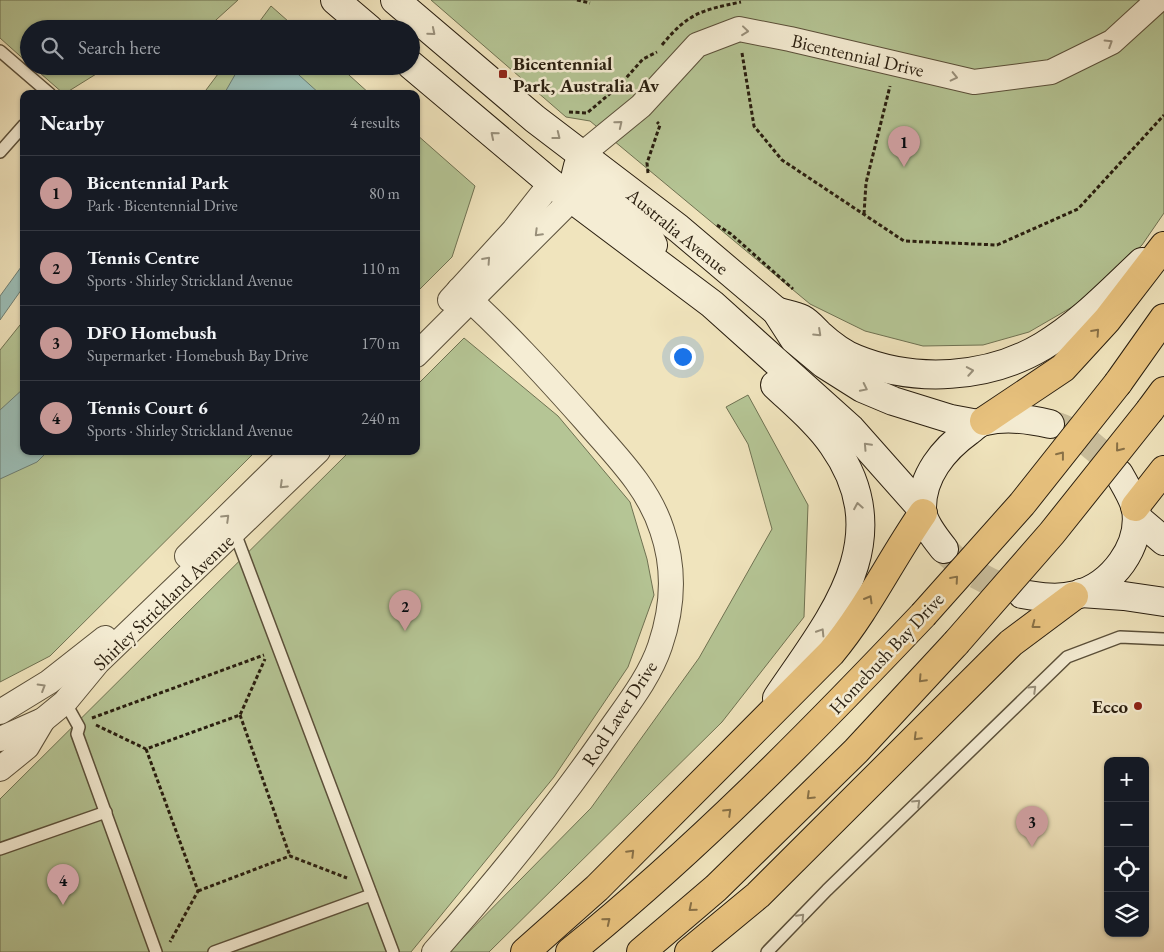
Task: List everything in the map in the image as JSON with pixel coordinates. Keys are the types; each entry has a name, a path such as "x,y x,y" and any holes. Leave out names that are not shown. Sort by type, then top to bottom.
{"highway":[{"path":"981,423 1063,368 1107,320 1164,246"},
{"name":"Homebush Bay Drive","path":"570,952 624,908 701,838 823,721 923,615 1022,504 1118,383 1164,318"},
{"path":"641,952 730,874 856,751 956,643 1052,533 1157,401"},
{"path":"1136,512 1164,470"},
{"path":"525,952 597,888 755,730 848,632 922,511"},
{"path":"689,952 758,895 1011,643 1077,594"},
{"path":"713,952 758,895"}],"main road":[{"path":"335,0 358,20"},
{"name":"Australia Avenue","path":"395,0 419,20"},
{"name":"Australia Avenue","path":"420,21 581,155 678,228 776,312 794,340 824,364 862,388 893,401 951,419 981,423 1016,418 1050,424"},
{"name":"Australia Avenue","path":"420,73 562,191 673,277 712,304 851,428 922,511 932,532 944,549"},
{"path":"581,155 576,174 648,234 697,313 755,365 833,444 847,468 859,507 861,522 859,555 848,583 815,641 755,730"},
{"path":"776,312 803,319 835,349 880,367 928,375 982,370 1021,357 1059,335 1090,311 1164,242"},
{"path":"922,511 926,488 938,461 952,444 981,423"},
{"path":"1119,474 1136,512 1164,540"},
{"path":"1077,594 1112,573 1124,560 1136,538 1136,512"},
{"path":"1022,594 1051,598 1077,594 1133,596 1164,602"}],"street":[{"name":"Bicentennial Drive","path":"739,29 790,38 974,82 1051,72 1112,42 1158,0"},
{"path":"581,155 640,106 697,45 739,29"},
{"path":"420,349 465,296 562,191"},
{"path":"420,329 465,296"},
{"name":"Rod Laver Drive","path":"434,952 494,884 563,798 642,682 660,648 670,612 672,581 662,529 651,503 636,480 568,402 465,296"},
{"name":"Shirley Strickland Avenue","path":"0,712 49,682 103,640 290,455"},
{"name":"Shirley Strickland Avenue","path":"0,739 43,720 64,702 98,662 235,533 314,455"},
{"path":"0,769 27,747 43,720"}],"lane":[{"path":"0,51 20,68"},
{"path":"28,75 45,90"},
{"path":"0,152 20,130"},
{"path":"235,533 393,952"},
{"path":"767,952 827,890 1067,656 1120,637 1164,639"},
{"path":"64,702 79,727 77,734 156,952"},
{"path":"0,849 106,812"},
{"path":"214,952 370,890"}],"path":[{"path":"577,0 590,3"},
{"path":"739,29 754,126 782,160 904,240 996,245 1078,209 1164,115"},
{"path":"864,214 866,183 896,63"},
{"path":"563,112 587,113 620,86"},
{"path":"640,106 660,125 647,162 649,177"},
{"path":"715,224 731,234 796,292"},
{"path":"198,891 146,749 86,721 267,654 240,715 290,856"},
{"path":"146,749 240,715"},
{"path":"170,943 198,891 290,856 370,890"}],"green space":[{"path":"0,0 238,0 216,20 20,20 20,56 0,38"},
{"path":"431,0 1164,0 1164,213 1142,245 1079,303 1029,332 983,345 923,346 865,331 810,304 590,121 566,117"},
{"path":"271,6 287,20 261,20"},
{"path":"42,75 95,75 70,90 59,90"},
{"path":"217,75 349,75 366,90 206,90"},
{"path":"420,138 475,186 452,257 420,289"},
{"path":"20,325 20,455 252,455 50,656 0,682 0,350"},
{"path":"464,338 558,416 630,502 647,559 654,595 628,667 554,777 411,952 0,952 0,799 346,455 420,455 420,382"},
{"path":"748,395 808,505 804,617 722,722 489,952 449,952 591,808 699,658 772,529 748,444 726,407"}],"water":[{"path":"235,75 299,75 316,90 226,90"},
{"path":"20,268 20,292 0,320 0,296"},
{"path":"20,392 20,455 44,455 37,462 0,479 0,410"}],"tunnel":[{"path":"1050,424 1061,427 1089,443 1105,457 1119,474"},
{"path":"944,549 980,577 1022,594"}],"place":[{"name":"Bicentennial Park, Australia Av","path":"503,74"},
{"name":"Bicentennial Park","path":"904,167"},
{"name":"Tennis Centre","path":"405,631"},
{"name":"Ecco","path":"1138,706"},
{"name":"DFO Homebush","path":"1032,847"},
{"name":"Tennis Court 6","path":"63,905"}]}
